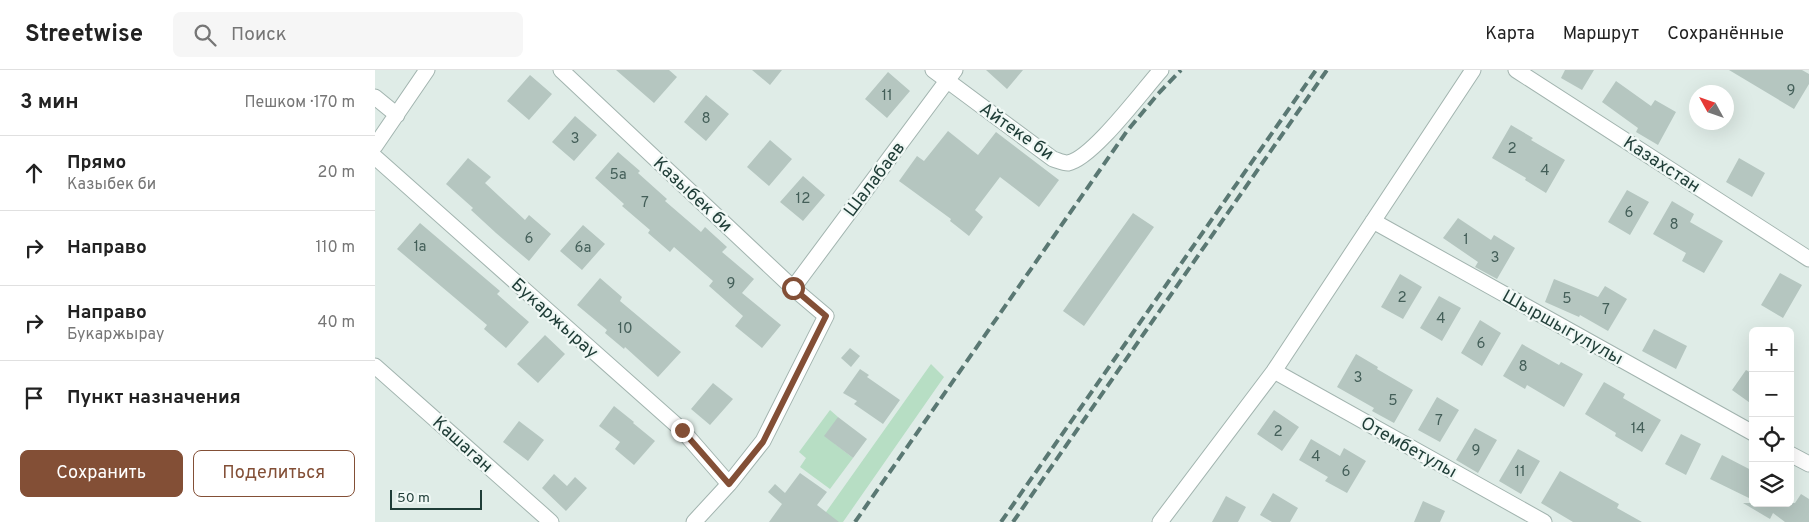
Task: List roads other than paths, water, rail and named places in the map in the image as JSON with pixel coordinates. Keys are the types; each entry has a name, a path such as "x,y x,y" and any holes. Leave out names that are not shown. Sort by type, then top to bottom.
{"street":[{"path":"375,146 427,70"},
{"name":"Казыбек би","path":"561,70 793,288 826,316 763,442 729,484"},
{"name":"Айтеке би","path":"933,70 951,76 1053,159 1067,163 1080,158 1095,146 1161,70"},
{"path":"1161,522 1274,371 1473,70"},
{"name":"Казахстан","path":"1516,70 1809,259"},
{"name":"Шалабаев","path":"793,288 951,76"},
{"path":"375,97 397,115"},
{"name":"Букаржырау","path":"375,157 682,430 729,484"},
{"name":"Шыршыгулулы","path":"1373,221 1749,431"},
{"name":"Кашаган","path":"375,366 551,522"},
{"name":"Отембетулы","path":"1274,371 1544,522"},
{"path":"1794,456 1809,464"},
{"path":"694,522 729,484"}],"railway":[{"path":"855,522 1127,131 1181,70"},
{"path":"1001,522 1316,70"},
{"path":"1013,522 1327,70"}]}
